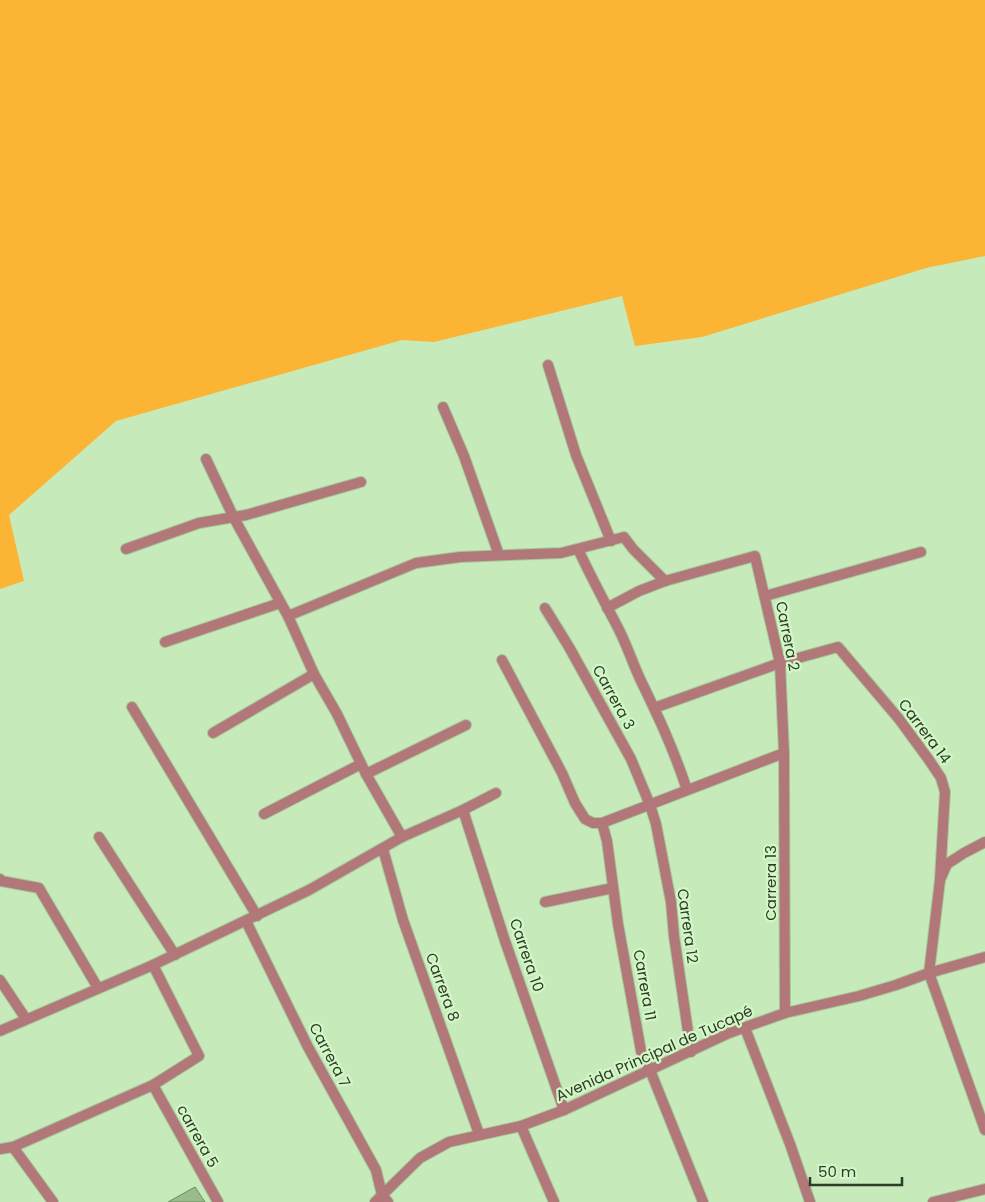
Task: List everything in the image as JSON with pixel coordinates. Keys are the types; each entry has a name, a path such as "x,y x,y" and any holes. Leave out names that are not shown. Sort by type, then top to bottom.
{"street":[{"path":"548,365 576,455 611,541"},
{"path":"443,407 464,456 499,555"},
{"path":"206,459 234,518 288,616 314,674 338,714 364,769 402,837"},
{"path":"126,549 199,523 234,518 361,482"},
{"path":"288,616 416,563 460,557 561,553 624,537 665,582 639,591 607,608"},
{"path":"578,549 594,584 617,626 676,756 687,790"},
{"path":"765,596 921,552"},
{"name":"Carrera 2","path":"665,582 755,556 780,662 784,753"},
{"path":"165,642 280,602"},
{"name":"Carrera 3","path":"545,608 631,758 650,804"},
{"name":"Carrera 14","path":"780,662 838,647 899,719 941,778 945,792 940,880"},
{"path":"502,660 562,773 575,803 586,819 593,823 602,823 784,753"},
{"path":"654,708 780,662"},
{"path":"213,733 314,674"},
{"path":"132,707 257,916"},
{"path":"264,814 466,725"},
{"name":"Carrera 13","path":"784,753 785,1013"},
{"path":"0,1031 153,966 310,890 402,837 496,793"},
{"name":"Carrera 12","path":"650,804 656,824 671,902 674,936 691,1052"},
{"name":"Carrera 10","path":"463,810 564,1110"},
{"name":"Carrera 11","path":"602,823 607,841 618,924 641,1051 703,1202"},
{"path":"99,836 175,955"},
{"path":"985,842 948,864 940,880 929,973 985,1130"},
{"name":"Carrera 8","path":"383,849 403,920 479,1134"},
{"path":"0,879 39,888 98,988"},
{"path":"545,902 613,888"},
{"name":"Carrera 7","path":"246,921 308,1047 376,1170 382,1200"},
{"name":"Avenida Principal de Tucapé","path":"382,1200 420,1158 449,1142 521,1126 564,1110 745,1028 785,1013 860,996 985,957"},
{"path":"0,1149 13,1147 153,1084 199,1056 153,966"},
{"path":"0,980 26,1019"},
{"path":"745,1028 790,1144 810,1202"},
{"name":"carrera 5","path":"153,1084 218,1202"},
{"path":"521,1126 554,1202"},
{"path":"13,1147 53,1202"},
{"path":"933,1202 985,1188"}],"shaded area":[{"path":"0,0 985,0 985,256 926,268 702,337 635,346 622,296 434,342 402,340 116,421 9,515 24,581 0,589"}],"building":[{"path":"195,1187 205,1202 168,1202"}]}
